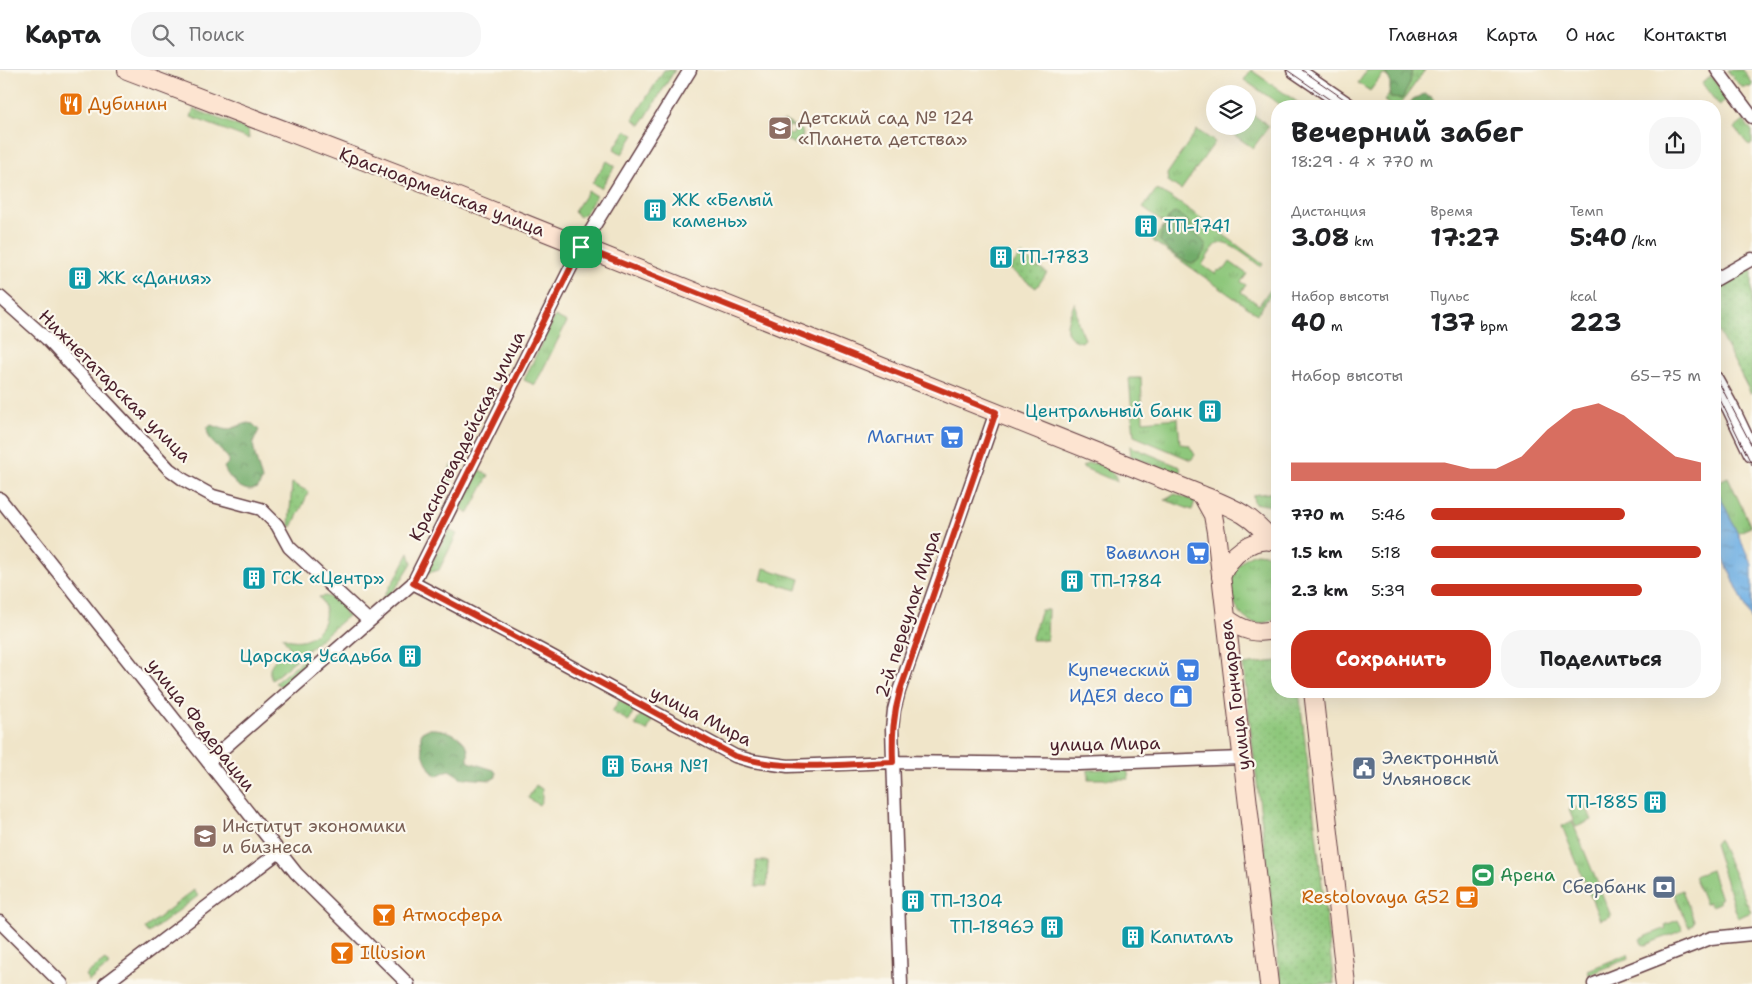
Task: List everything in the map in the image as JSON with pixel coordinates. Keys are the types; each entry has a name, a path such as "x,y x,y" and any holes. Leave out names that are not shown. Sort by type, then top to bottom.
{"main road":[{"name":"Красноармейская улица","path":"127,70 442,191 1202,495"},
{"path":"1202,495 1242,512 1271,538"},
{"name":"улица Гончарова","path":"1202,495 1213,515 1269,984"},
{"path":"1221,577 1225,568 1237,553 1255,543 1271,542"},
{"path":"1226,618 1248,631 1271,630"},
{"path":"1314,698 1346,984"}],"street":[{"name":"Красногвардейская улица","path":"208,762 413,583 581,247 690,70"},
{"path":"1295,70 1339,100"},
{"path":"1718,70 1752,117"},
{"path":"1721,277 1752,259"},
{"name":"Нижнетатарская улица","path":"0,297 67,360 168,469 213,496 261,510 277,525 289,547 369,621"},
{"path":"1721,394 1752,453"},
{"name":"2-й переулок Мира","path":"901,984 892,729 894,710 996,412"},
{"name":"улица Федерации","path":"0,499 296,873 408,984"},
{"name":"улица Мира","path":"413,583 735,756 752,761 788,766 893,762 1079,764 1242,758"},
{"path":"105,984 279,852"},
{"path":"0,922 62,984"},
{"path":"1594,984 1711,938 1752,934"}],"green space":[{"path":"664,70 675,70 641,125 633,119"},
{"path":"1251,70 1294,100 1273,100 1256,88 1256,85 1251,85 1244,80"},
{"path":"1367,70 1425,70 1403,100 1385,100 1396,83 1383,74 1370,91 1358,83"},
{"path":"1384,70 1412,70 1410,83 1402,99 1390,98 1390,81"},
{"path":"1727,70 1743,70 1752,83 1752,87 1741,87"},
{"path":"1711,76 1728,99 1721,104 1721,100 1715,100 1702,83"},
{"path":"1424,94 1432,97 1434,100 1412,100"},
{"path":"194,109 248,130 249,139 191,117"},
{"path":"1256,117 1269,126 1253,148 1234,135 1256,135"},
{"path":"785,121 793,125 792,127 789,126 786,132 792,135 795,130 794,126 802,130 803,135 799,142 794,144 777,134 776,129 780,122"},
{"path":"1744,121 1752,131 1752,144 1749,146 1735,128"},
{"path":"626,130 634,135 622,154 614,149"},
{"path":"1197,130 1215,142 1181,190 1168,181 1167,174"},
{"path":"607,161 615,166 601,188 592,183"},
{"path":"1156,190 1163,193 1176,200 1263,264 1261,267 1233,247 1220,243 1214,247 1202,265 1215,274 1217,271 1225,269 1230,262 1247,274 1241,282 1246,285 1241,292 1259,305 1271,288 1271,294 1257,314 1153,241 1165,224 1143,208"},
{"path":"588,191 596,196 586,212 580,217 574,212"},
{"path":"1176,212 1186,219 1206,245 1204,252 1194,263 1180,258 1160,241 1167,220"},
{"path":"1021,254 1047,273 1036,288 1010,269"},
{"path":"1752,264 1751,394 1721,336 1721,282"},
{"path":"1075,302 1078,323 1085,339 1082,342 1074,340 1067,331 1068,320"},
{"path":"555,316 567,322 535,385 524,380"},
{"path":"1129,378 1141,378 1143,421 1178,418 1180,444 1189,445 1195,455 1191,460 1134,436"},
{"path":"247,423 253,424 259,430 253,443 262,480 258,488 249,490 237,485 228,474 224,467 228,463 228,458 209,437 207,428 211,425 227,430"},
{"path":"1130,446 1180,467 1181,477 1131,456"},
{"path":"1088,463 1106,467 1116,477 1117,482 1082,467"},
{"path":"452,464 456,471 446,491 440,489"},
{"path":"479,470 489,475 469,513 460,508"},
{"path":"1728,477 1751,527 1737,533 1721,499 1721,480"},
{"path":"292,483 309,492 292,527 289,525"},
{"path":"1271,493 1271,506 1254,503 1253,495"},
{"path":"1175,494 1195,501 1192,510 1165,500"},
{"path":"449,530 457,534 439,570 428,573 429,568"},
{"path":"409,553 412,563 398,585 384,601 382,599"},
{"path":"1256,553 1267,554 1271,557 1271,620 1263,623 1250,621 1240,613 1234,602 1231,587 1234,573 1242,561"},
{"path":"764,568 800,579 797,590 761,580"},
{"path":"326,596 335,599 346,610 345,614 348,613 349,615 272,680 270,675 271,665 290,648 282,636 292,640 301,640 317,632 323,624 325,615 324,606 319,597"},
{"path":"1041,610 1048,610 1047,640 1031,640"},
{"path":"307,656 306,665 296,675 281,686 275,683"},
{"path":"1271,662 1271,698 1300,698 1334,984 1281,984 1243,665"},
{"path":"619,700 635,709 629,721 612,712"},
{"path":"642,712 653,719 647,731 635,725"},
{"path":"428,729 450,732 460,738 468,749 469,762 494,770 496,777 491,780 462,778 449,770 436,776 426,762 422,748 422,732"},
{"path":"1127,768 1129,779 1088,779 1088,770"},
{"path":"536,785 542,789 542,800 539,805 528,798"},
{"path":"1585,804 1592,820 1576,827 1569,810"},
{"path":"1572,821 1611,916 1600,920 1562,826"},
{"path":"1718,839 1751,912 1738,918 1714,844"},
{"path":"756,861 768,861 767,886 756,886"},
{"path":"1711,870 1721,899 1719,900 1720,903 1711,906 1709,902 1705,904 1694,876"},
{"path":"194,890 198,896 149,933 145,928"},
{"path":"1682,890 1694,920 1693,924 1689,927 1674,894"},
{"path":"1678,920 1683,930 1645,945 1642,944 1640,939 1666,928 1665,925"},
{"path":"1628,954 1629,958 1589,975 1588,970"},
{"path":"105,960 109,965 89,981 85,975"}],"water":[{"path":"1721,498 1752,565 1752,621 1721,553"}],"tram line":[{"path":"1287,70 1330,100"},
{"path":"1302,70 1345,100"},
{"path":"1721,387 1752,446"},
{"path":"1721,401 1752,465"}],"place":[{"name":"Дубинин","path":"71,104"},
{"name":"Детский сад № 124 «Планета детства»","path":"780,128"},
{"name":"ЖК «Белый камень»","path":"655,210"},
{"name":"ТП-1741","path":"1146,226"},
{"name":"ТП-1783","path":"1001,257"},
{"name":"ЖК «Дания»","path":"80,278"},
{"name":"Центральный банк","path":"1210,411"},
{"name":"Магнит","path":"952,437"},
{"name":"Вавилон","path":"1198,553"},
{"name":"ГСК «Центр»","path":"254,578"},
{"name":"ТП-1784","path":"1072,581"},
{"name":"Царская Усадьба","path":"410,656"},
{"name":"Купеческий","path":"1188,670"},
{"name":"ИДЕЯ deco","path":"1181,696"},
{"name":"Баня №1","path":"613,766"},
{"name":"Электронный Ульяновск","path":"1364,768"},
{"name":"ТП-1885","path":"1655,802"},
{"name":"Институт экономики и бизнеса","path":"205,836"},
{"name":"Арена","path":"1483,875"},
{"name":"Сбербанк","path":"1664,887"},
{"name":"Restolovaya G52","path":"1467,897"},
{"name":"ТП-1304","path":"913,901"},
{"name":"Атмосфера","path":"384,915"},
{"name":"ТП-1896Э","path":"1052,927"},
{"name":"Капиталъ","path":"1133,937"},
{"name":"Illusion","path":"342,953"}],"route":[{"path":"581,247 996,412 894,710 892,729 893,762 788,766 752,761 735,756 413,583 581,247"}]}
